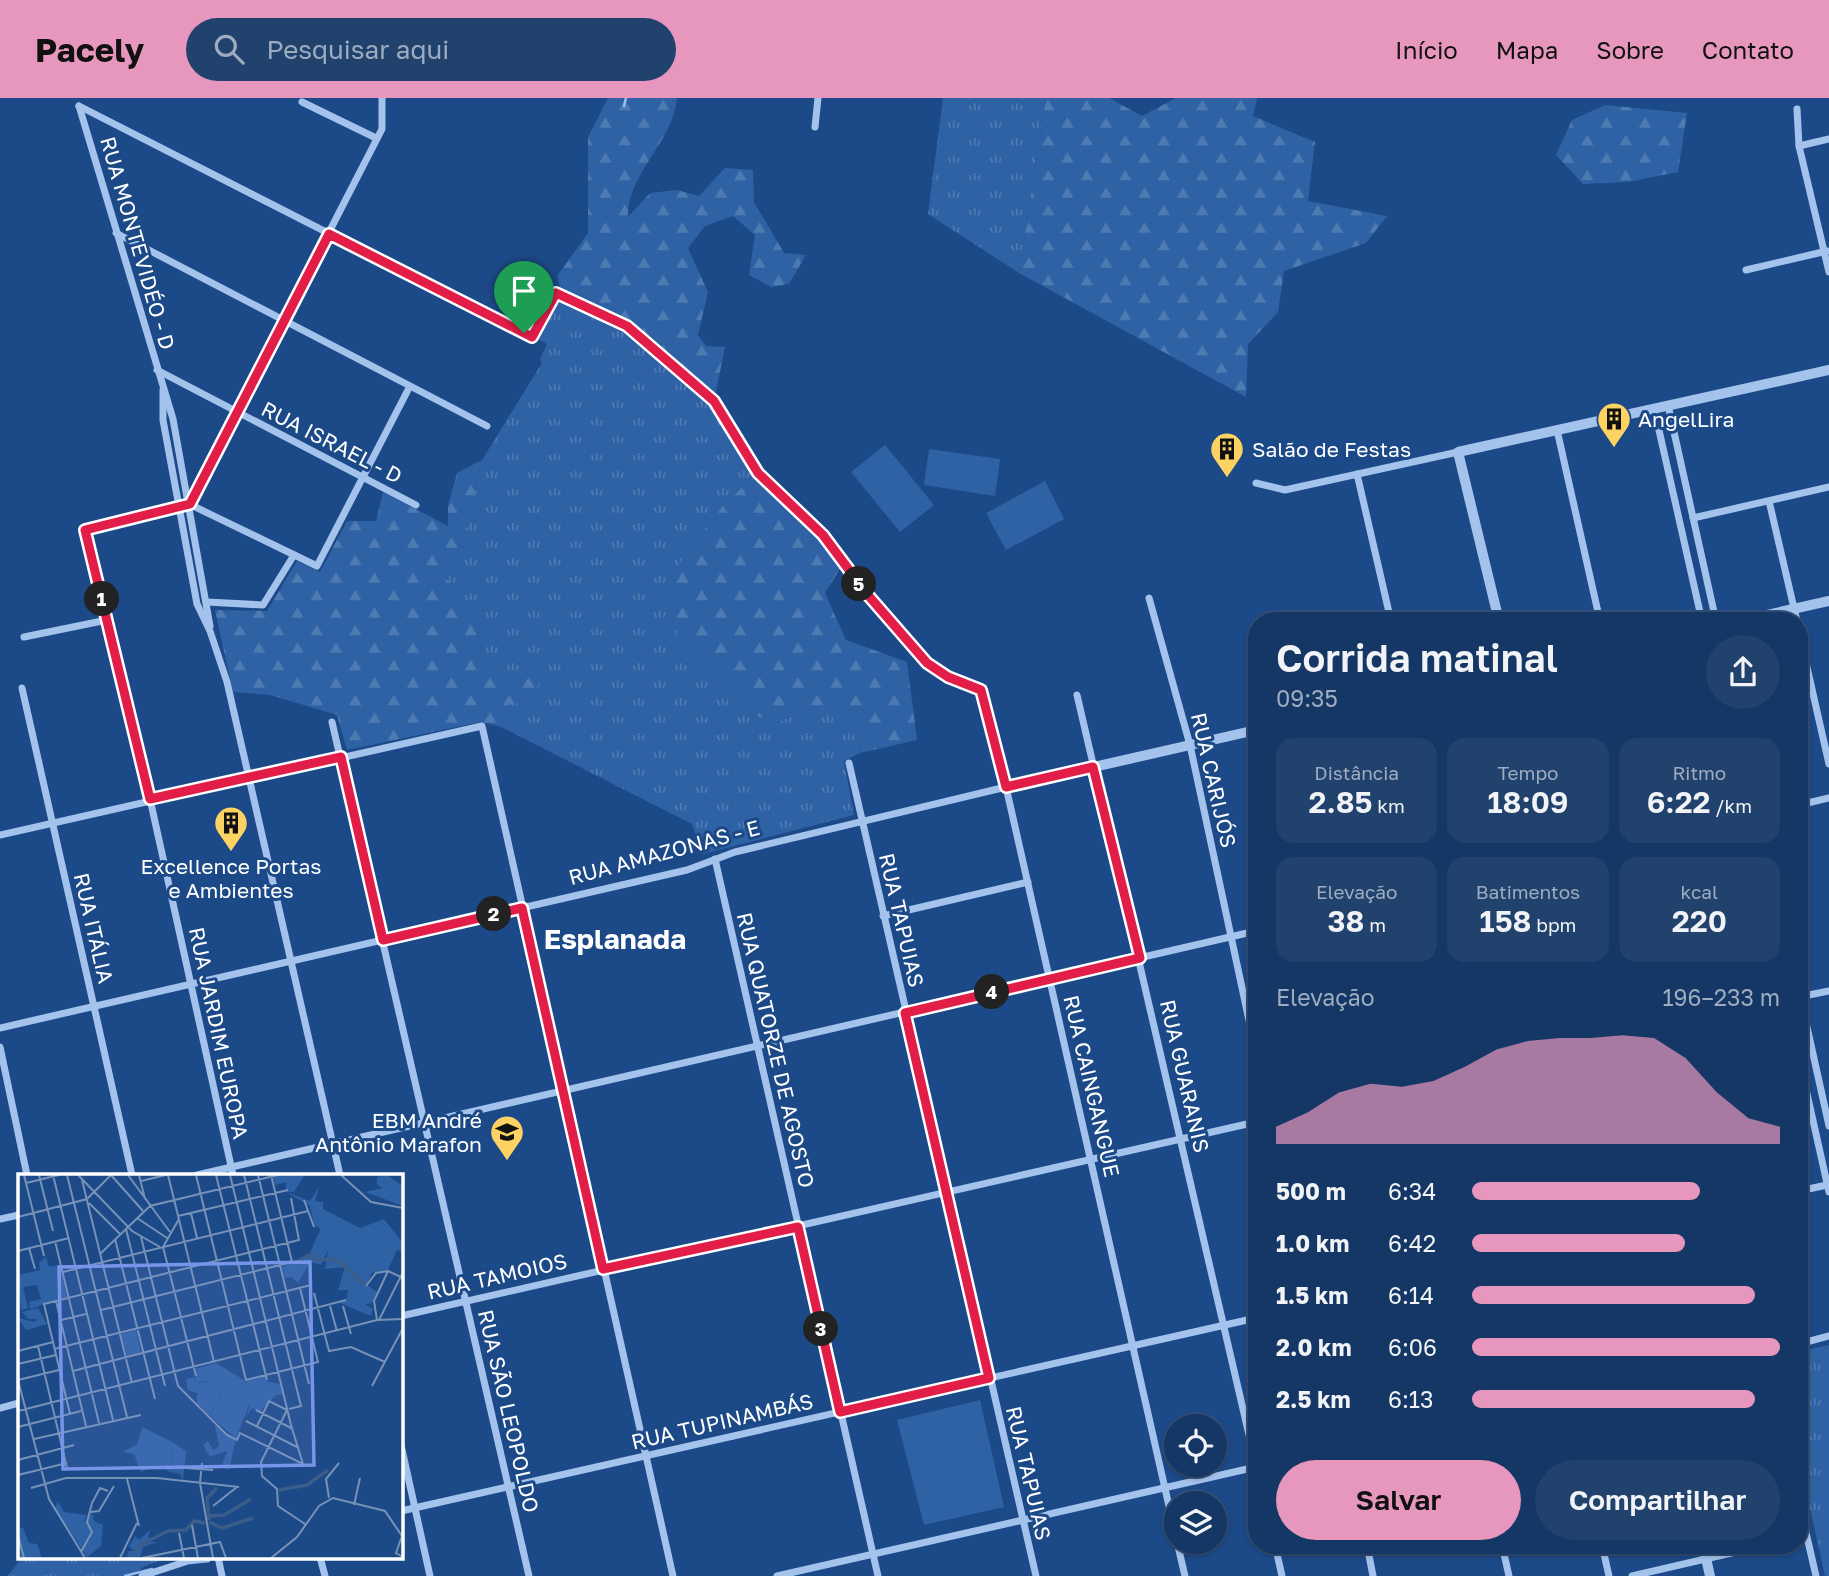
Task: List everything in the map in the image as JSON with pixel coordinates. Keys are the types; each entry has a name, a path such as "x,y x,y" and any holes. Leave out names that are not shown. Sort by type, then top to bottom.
{"street":[{"path":"190,504 382,129 382,98"},
{"path":"814,127 818,98"},
{"path":"302,102 376,138"},
{"name":"RUA MONTEVIDÉO - D","path":"329,234 79,106 180,454 210,631 250,777 340,1174"},
{"path":"1797,109 1799,146 1827,251 1829,272"},
{"path":"1799,146 1829,139"},
{"path":"116,233 486,426"},
{"name":"RUA CAINGANGUE","path":"329,234 532,337 556,293 627,326 714,401 758,473 823,535 867,594 927,663 948,677 981,690 1092,1159 1166,1491"},
{"path":"1746,270 1827,251"},
{"name":"RUA ISRAEL - D","path":"157,370 416,505"},
{"path":"1256,484 1285,490 1829,370"},
{"path":"180,506 190,504 317,566 410,386"},
{"name":"RUA MONTEVIDÉO - D","path":"163,390 163,420 197,604 210,631"},
{"path":"1668,405 1714,612"},
{"path":"1654,408 1700,612"},
{"path":"1557,430 1598,612"},
{"path":"1458,452 1497,612"},
{"path":"169,456 180,454"},
{"path":"1357,474 1389,612"},
{"path":"1693,519 1829,487"},
{"path":"1769,501 1795,612"},
{"name":"RUA JARDIM EUROPA","path":"180,506 85,530 150,799 232,1171"},
{"path":"207,602 263,605 294,555"},
{"name":"RUA CARIJÓS","path":"1149,598 1190,745 1248,1017"},
{"path":"1781,612 1829,601"},
{"path":"24,637 107,620"},
{"path":"1808,672 1829,764"},
{"name":"RUA ITÁLIA","path":"22,688 132,1174"},
{"name":"RUA GUARANIS","path":"1077,695 1248,1431"},
{"name":"RUA SÃO LEOPOLDO","path":"332,722 528,1576"},
{"path":"0,835 482,726 673,1576"},
{"name":"RUA AMAZONAS - E","path":"0,1028 687,870 715,859 862,821 1248,732"},
{"name":"RUA TAPUIAS","path":"849,763 1036,1576"},
{"path":"1808,803 1829,798"},
{"name":"RUA QUATORZE DE AGOSTO","path":"715,859 878,1576"},
{"path":"883,916 1028,882"},
{"path":"206,1174 232,1171 333,1145 1248,932"},
{"path":"1808,994 1829,991"},
{"path":"1808,1034 1829,1126"},
{"path":"0,1047 27,1174"},
{"path":"1808,1098 1828,1188 1808,1190"},
{"name":"RUA TAMOIOS","path":"402,1316 1248,1124"},
{"path":"0,1219 18,1215"},
{"name":"RUA TUPINAMBÁS","path":"402,1511 1248,1320"},
{"path":"1808,1342 1829,1336"},
{"path":"0,1408 18,1403"},
{"path":"402,1450 430,1576"},
{"path":"777,1576 1248,1468"},
{"path":"1808,1552 1816,1576"},
{"name":"RUA CAINGANGUE","path":"1180,1554 1185,1576"},
{"path":"1277,1554 1282,1576"},
{"path":"1369,1554 1373,1576"},
{"path":"1504,1554 1509,1576"},
{"path":"1604,1554 1609,1576"},
{"path":"1705,1554 1710,1576"},
{"path":"1632,1576 1727,1554"},
{"path":"142,1576 197,1558"},
{"path":"218,1558 222,1576"},
{"path":"320,1558 325,1576"}],"green space":[{"path":"608,98 677,98 668,129 635,186 628,217 650,193 677,190 699,196 725,168 753,170 754,202 784,253 806,255 789,284 771,287 749,275 755,235 733,216 705,226 688,248 708,292 698,335 706,346 725,347 714,401 627,326 561,295 558,275 588,233 588,137"},
{"path":"943,98 1046,98 1019,273 928,214"},
{"path":"1046,98 1109,98 1142,116 1176,98 1257,98 1253,116 1315,142 1308,201 1387,216 1366,243 1284,271 1278,312 1248,344 1246,397 1019,273"},
{"path":"1605,105 1687,113 1678,172 1628,182 1583,184 1556,155 1572,120"},
{"path":"561,295 627,326 714,401 758,473 725,503 698,540 677,635 732,681 751,714 776,723 827,706 858,712 862,731 860,753 844,761 854,815 703,854 692,824 501,727 507,704 531,675 501,675 484,656 469,603 446,578 467,526 482,460 542,363 540,359 547,344 536,338"},
{"path":"885,445 934,505 900,532 851,472"},
{"path":"929,449 1000,459 995,496 924,485"},
{"path":"482,460 467,526 446,578 469,603 484,656 501,675 531,675 539,682 533,701 507,705 501,727 481,722 347,750 337,715 270,695 233,692 215,610 267,611 297,561 320,572 347,521 376,521 383,492 448,526 448,505 457,473"},
{"path":"758,473 798,508 843,564 825,593 846,640 907,662 917,740 860,753 862,731 858,712 848,708 817,708 776,723 751,714 732,681 677,635 668,578 725,503"},
{"path":"1045,481 1064,519 1006,550 986,513"},
{"path":"1829,1345 1829,1576 1825,1576 1808,1499 1808,1350"},
{"path":"980,1400 1004,1507 924,1525 897,1420"},
{"path":"21,1558 168,1558 145,1566 131,1576 8,1576"}],"waterway":[{"path":"624,106 626,98"},
{"path":"190,1563 209,1561"},
{"path":"125,1576 152,1569"}],"place":[{"name":"AngelLira","path":"1614,449"},
{"name":"Salão de Festas","path":"1227,479"},
{"name":"Excellence Portas e Ambientes","path":"231,853"},
{"name":"EBM André Antônio Marafon","path":"507,1162"}],"district":[{"name":"Esplanada","path":"615,938"}],"route":[{"path":"329,234 524,333 532,337 556,293 627,326 662,353 714,401 758,473 798,508 823,535 867,594 927,663 948,677 981,690 1006,787 1093,767 1140,958 905,1013 989,1378 840,1412 798,1227 603,1269 522,908 383,940 341,757 150,799 85,530 190,504 329,234"}]}
